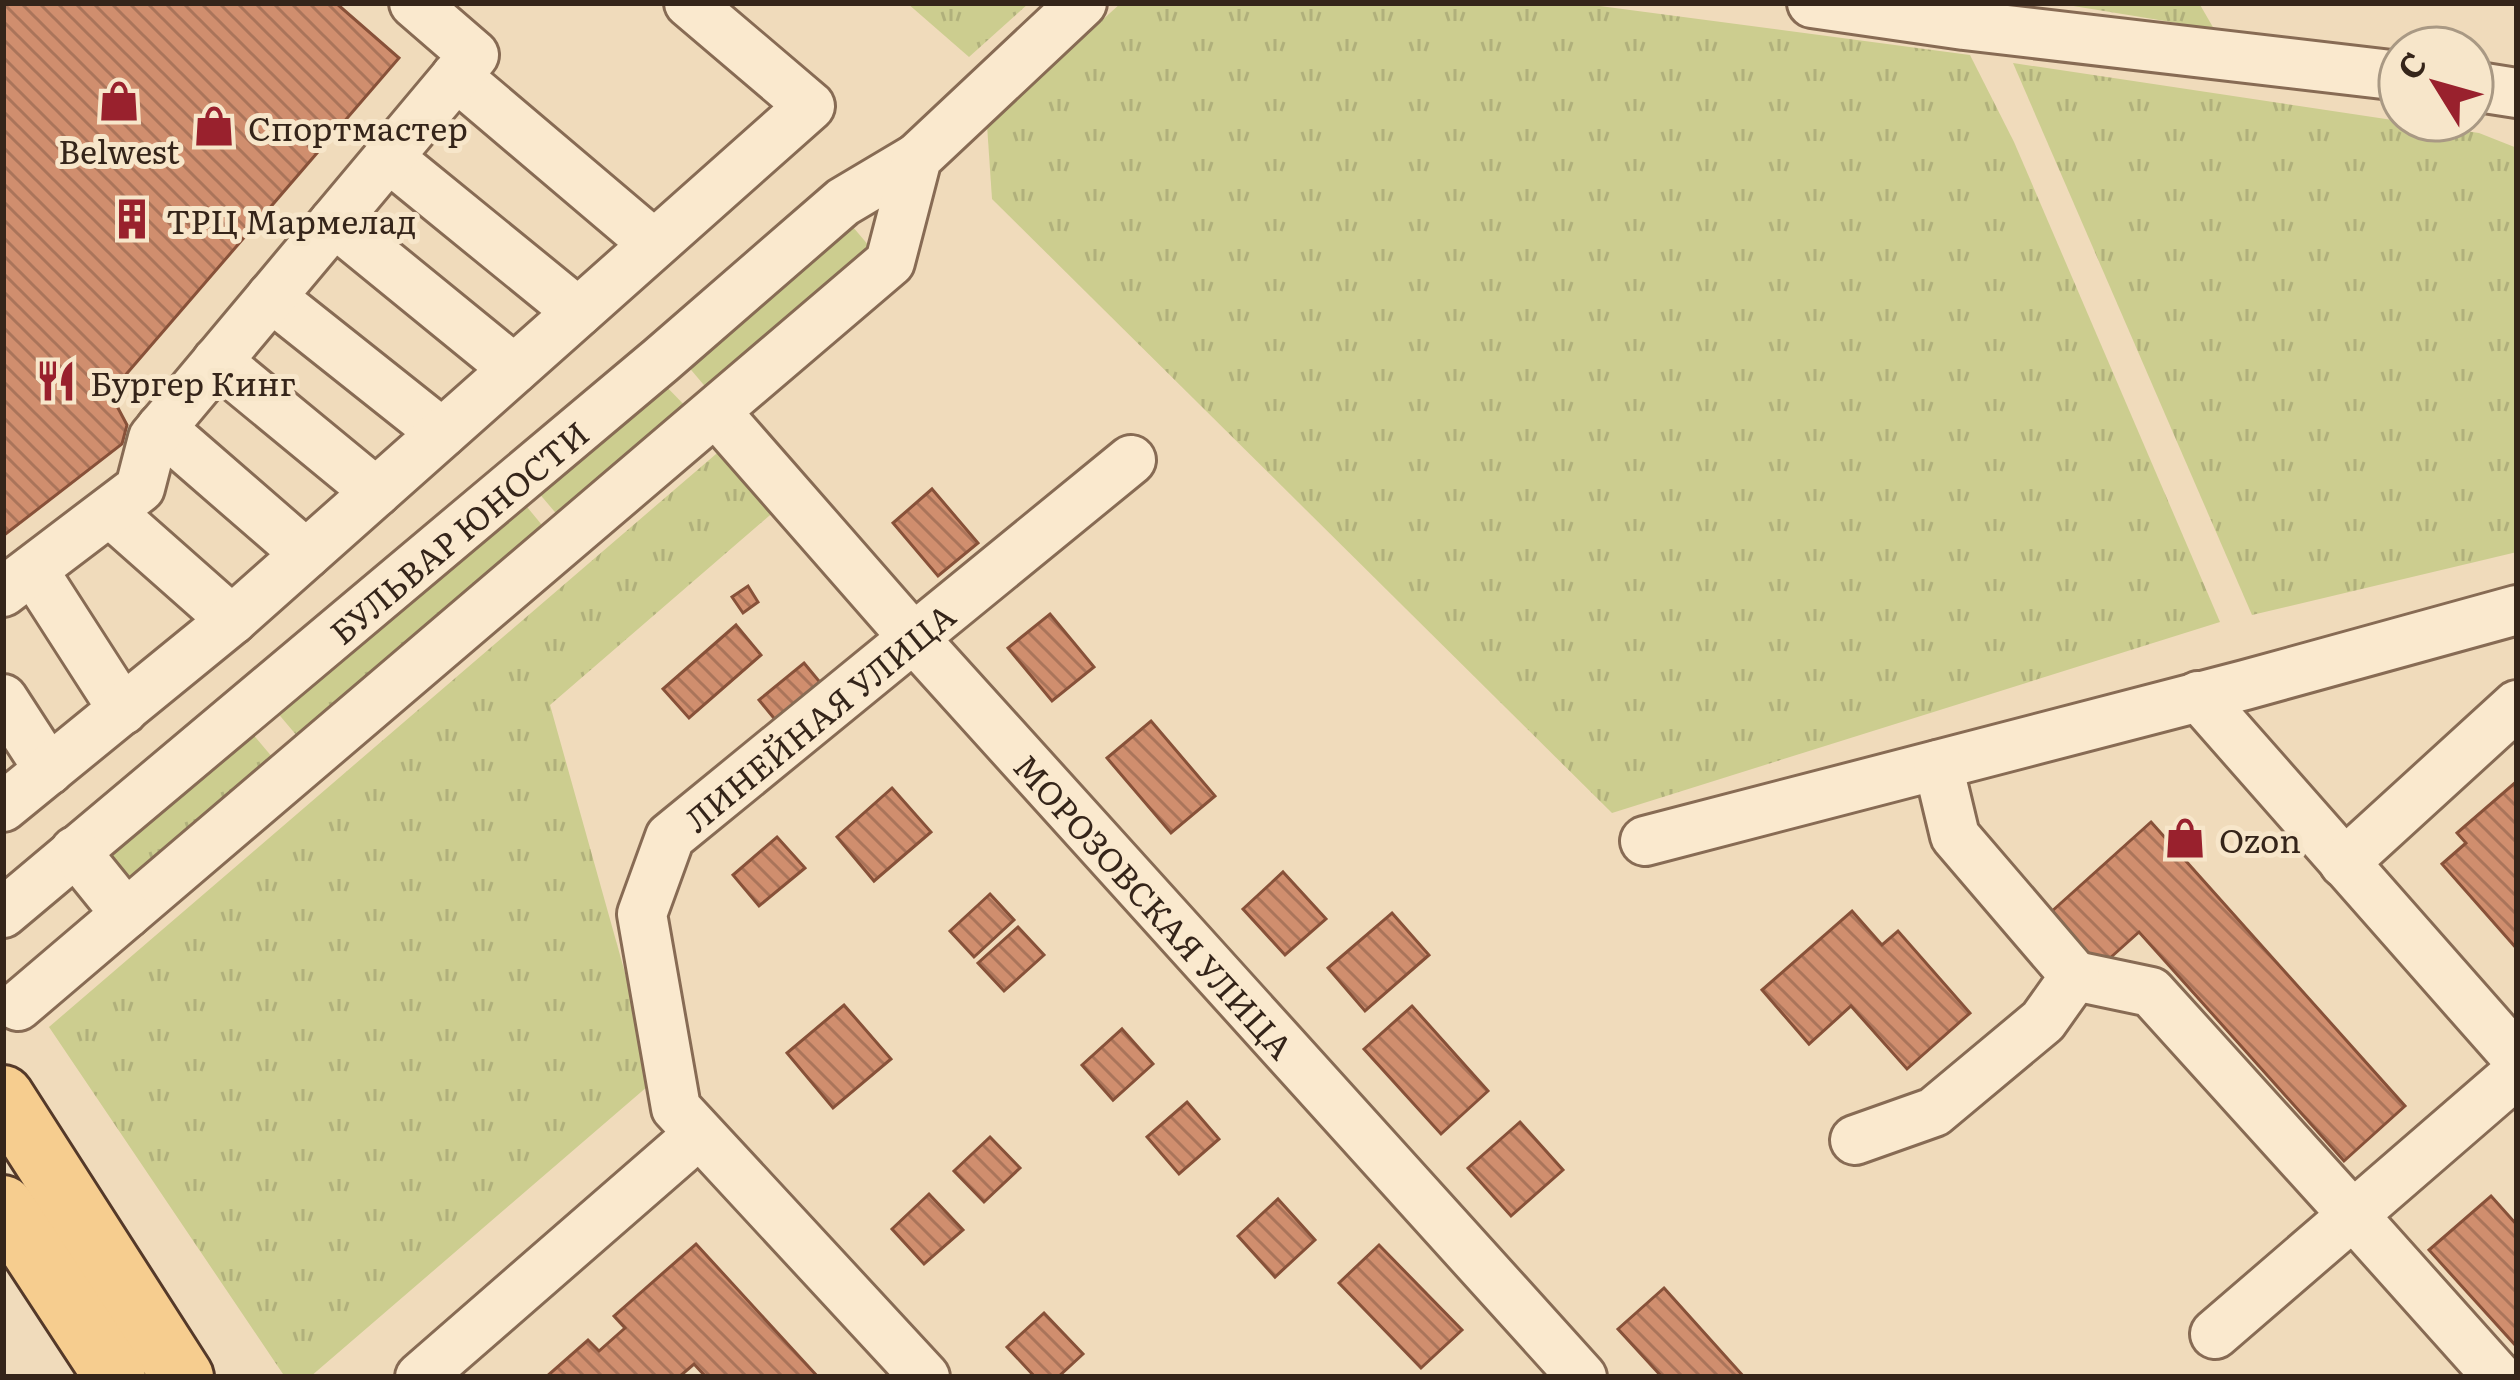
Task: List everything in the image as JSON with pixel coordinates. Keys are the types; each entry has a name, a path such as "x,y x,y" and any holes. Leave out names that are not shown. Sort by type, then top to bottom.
{"main road":[{"path":"3,1096 183,1377"},
{"path":"3,1206 115,1377"}],"street":[{"path":"123,710 18,581 140,488 153,438 474,55 414,3"},
{"path":"3,807 232,620 810,106 689,3"},
{"name":"БУЛЬВАР ЮНОСТИ","path":"3,913 842,202 917,158 1082,3"},
{"path":"1812,3 2376,73"},
{"path":"456,76 654,244"},
{"path":"388,157 578,312"},
{"path":"18,1006 890,262 917,158"},
{"path":"334,222 514,369"},
{"path":"271,297 442,433"},
{"path":"217,362 376,492"},
{"path":"161,428 306,554"},
{"name":"МОРОЗОВСКАЯ УЛИЦА","path":"730,428 1582,1377"},
{"name":"ЛИНЕЙНАЯ УЛИЦА","path":"925,1377 676,1108 642,914 670,836 1131,460"},
{"path":"110,512 232,620"},
{"path":"1645,841 2517,610"},
{"path":"2198,696 2517,1058"},
{"path":"3,699 49,770"},
{"path":"2344,863 2517,705"},
{"path":"1938,765 1955,836 2075,976 2151,992 2498,1377"},
{"path":"75,851 126,914"},
{"path":"1855,1140 1934,1112 2043,1021 2075,976"},
{"path":"2215,1334 2517,1072"},
{"path":"420,1377 699,1134"}],"green space":[{"path":"907,3 1029,3 969,57"},
{"path":"1121,3 1577,3 1970,55 2014,142 2220,622 1612,813 992,199 987,125"},
{"path":"2055,3 2199,3 2214,29"},
{"path":"2013,63 2376,118 2376,144 2496,144 2496,140 2517,148 2517,552 2252,615"},
{"path":"847,220 881,260 714,397 681,358"},
{"path":"659,379 695,416 565,524 532,485"},
{"path":"723,448 776,510 550,705 655,1080 310,1377 285,1377 49,1027"},
{"path":"518,496 551,536 303,743 270,704"},
{"path":"246,726 278,764 135,884 104,847"}],"building":[{"name":"ТРЦ Мармелад","path":"3,3 336,3 399,58 110,393 127,425 122,444 3,536"},
{"path":"932,489 978,543 938,576 893,523"},
{"path":"748,586 758,602 743,613 732,597"},
{"path":"1050,614 1094,667 1052,701 1008,648"},
{"path":"736,625 761,655 689,718 663,689"},
{"path":"804,663 828,692 782,728 759,700"},
{"path":"1151,721 1215,796 1171,833 1107,758"},
{"path":"2517,781 2517,949 2442,864 2466,843 2457,833"},
{"path":"892,788 931,832 874,881 837,837"},
{"path":"2151,822 2405,1106 2344,1161 2139,932 2100,967 2051,912"},
{"path":"777,837 805,868 759,906 733,875"},
{"path":"1283,872 1326,919 1285,955 1243,909"},
{"path":"990,894 1014,920 974,957 950,931"},
{"path":"1852,911 1882,945 1898,931 1970,1013 1907,1069 1851,1006 1809,1044 1762,990"},
{"path":"1392,913 1429,955 1365,1011 1328,968"},
{"path":"1018,927 1044,955 1004,991 978,963"},
{"path":"844,1005 891,1059 833,1108 787,1053"},
{"path":"1412,1006 1488,1091 1441,1134 1364,1049"},
{"path":"1122,1029 1153,1064 1113,1100 1082,1065"},
{"path":"1187,1102 1219,1139 1179,1174 1147,1137"},
{"path":"1520,1122 1563,1170 1511,1216 1468,1168"},
{"path":"990,1137 1020,1168 984,1202 954,1171"},
{"path":"929,1194 963,1230 924,1264 892,1229"},
{"path":"2491,1196 2517,1225 2517,1347 2429,1250"},
{"path":"1278,1199 1315,1240 1275,1277 1238,1236"},
{"path":"696,1244 818,1377 706,1377 694,1364 679,1377 546,1377 588,1340 599,1351 625,1328 614,1316"},
{"path":"1379,1245 1462,1330 1421,1368 1339,1283"},
{"path":"1664,1288 1744,1377 1662,1377 1618,1329"},
{"path":"1044,1313 1083,1354 1058,1377 1035,1377 1007,1347"}],"place":[{"name":"Belwest","path":"119,101"},
{"name":"Спортмастер","path":"214,126"},
{"name":"ТРЦ Мармелад","path":"132,219"},
{"name":"Бургер Кинг","path":"56,381"},
{"name":"Ozon","path":"2185,838"}]}
